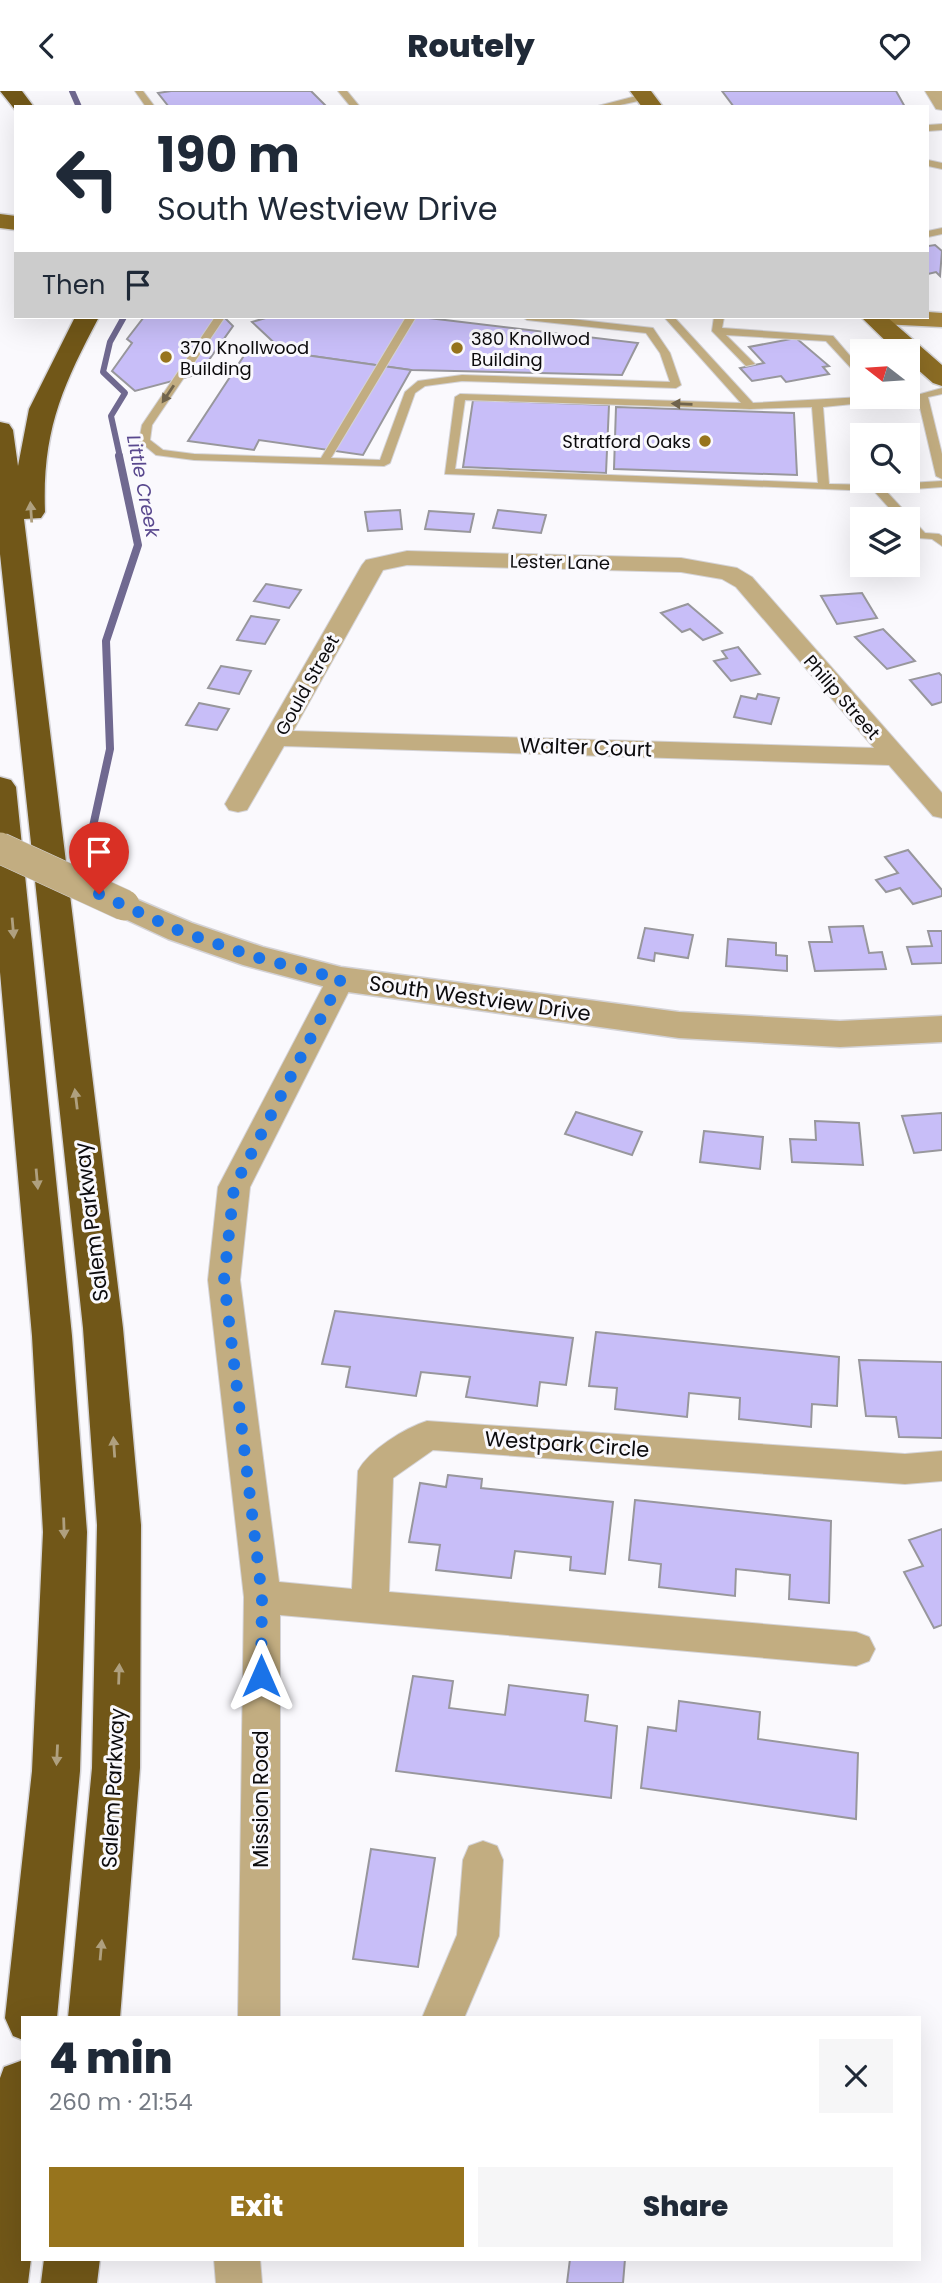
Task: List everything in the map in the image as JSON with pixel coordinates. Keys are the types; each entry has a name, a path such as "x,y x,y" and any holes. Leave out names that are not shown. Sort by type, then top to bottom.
{"highway":[{"path":"11,91 22,105"},
{"path":"17,574 33,556 28,481 34,429 48,389 87,319"},
{"name":"Salem Parkway","path":"0,430 103,1328 119,1525 120,1642 116,1768 94,2016"},
{"path":"0,787 52,1336 65,1532 63,1647 56,1771 30,2016"},
{"path":"0,2283 21,2103"},
{"path":"69,2283 72,2261"}],"main road":[{"path":"875,319 942,378"},
{"path":"922,319 942,320"}],"street":[{"path":"934,91 942,105"},
{"name":"Lester Lane","path":"374,565 407,558 681,565 730,573 744,582"},
{"name":"Gould Street","path":"239,804 374,565"},
{"name":"Philip Street","path":"744,582 942,810"},
{"name":"Walter Court","path":"278,737 894,757"},
{"name":"South Westview Drive","path":"0,848 180,931 255,957 341,979 679,1025 840,1034 942,1028"},
{"name":"Mission Road","path":"259,2016 262,1597 224,1280 234,1187 341,979"},
{"name":"Westpark Circle","path":"370,1607 376,1471 427,1435 905,1469 942,1466"},
{"path":"262,1597 856,1649"},
{"path":"444,2016 478,1936 483,1860"},
{"path":"237,2261 236,2274 239,2283"}],"lane":[{"path":"341,91 354,105"},
{"path":"609,105 646,98"},
{"path":"219,319 147,425 144,441 160,453 194,457 384,463 410,392 422,383 462,378 676,385 665,353 649,330 615,322 562,319"},
{"path":"324,461 410,319"},
{"path":"671,319 750,406"},
{"path":"717,331 719,319"},
{"path":"717,331 750,364"},
{"path":"717,331 829,338 850,363"},
{"path":"942,391 922,395 942,476"},
{"path":"850,401 750,406 460,397 449,472 850,487"},
{"path":"817,404 824,487"},
{"path":"920,485 942,484"},
{"path":"882,493 894,507"},
{"path":"920,534 935,536 942,543"}],"building":[{"path":"311,91 325,105 167,105 158,93"},
{"path":"722,91 896,91 904,105 732,105"},
{"path":"935,245 942,251 940,276 936,272 929,274 929,246"},
{"name":"370 Knollwood Building","path":"142,319 226,319 233,326 199,374 135,391 112,371 132,343 127,339"},
{"name":"380 Knollwod Building","path":"262,319 437,319 638,343 622,375 411,370 284,352 252,322"},
{"path":"796,338 829,366 823,367 829,374 786,382 781,376 752,381 740,368 764,363 749,347"},
{"path":"249,348 411,370 363,455 259,440 254,450 188,441"},
{"path":"473,400 609,405 606,473 463,467"},
{"name":"Stratford Oaks","path":"616,407 794,413 797,475 614,469"},
{"path":"400,510 402,529 368,531 365,512"},
{"path":"498,510 546,515 541,533 493,528"},
{"path":"429,511 474,514 470,532 425,529"},
{"path":"266,584 301,590 289,608 254,601"},
{"path":"862,593 877,618 837,624 821,596"},
{"path":"688,604 722,633 703,640 690,629 682,632 661,613"},
{"path":"251,616 279,620 265,644 237,640"},
{"path":"883,629 915,661 887,669 855,637"},
{"path":"738,647 760,674 731,681 714,661 727,658 722,651"},
{"path":"221,666 251,671 239,694 208,688"},
{"path":"939,673 942,676 942,702 932,705 910,680"},
{"path":"758,694 779,698 771,724 734,717 741,696 756,699"},
{"path":"199,703 229,709 217,730 186,725"},
{"path":"908,850 942,890 942,896 913,904 900,888 886,892 876,880 898,873 885,857"},
{"path":"863,926 869,953 882,952 886,969 815,971 809,942 832,942 829,927"},
{"path":"645,928 693,935 688,958 655,953 654,961 638,958"},
{"path":"928,931 942,931 942,963 912,964 907,947 932,946"},
{"path":"728,939 776,943 776,955 787,956 787,971 726,966"},
{"path":"576,1112 642,1132 632,1155 565,1134"},
{"path":"942,1113 942,1150 914,1153 902,1116"},
{"path":"815,1121 859,1123 863,1165 792,1162 790,1139 816,1140"},
{"path":"704,1131 763,1137 760,1169 700,1162"},
{"path":"335,1311 573,1338 566,1385 540,1382 537,1406 466,1397 470,1377 421,1372 416,1396 346,1387 350,1367 322,1364"},
{"path":"596,1332 839,1357 837,1406 812,1404 811,1427 739,1419 740,1398 689,1393 687,1417 615,1409 617,1388 589,1386"},
{"path":"859,1360 942,1362 942,1438 899,1437 896,1417 866,1416"},
{"path":"448,1475 482,1479 481,1488 613,1502 605,1574 570,1570 571,1557 515,1551 511,1578 436,1570 440,1545 409,1542 420,1483 446,1487"},
{"path":"635,1500 831,1521 829,1603 789,1599 790,1575 736,1569 735,1596 659,1587 661,1564 629,1560"},
{"path":"942,1529 942,1625 934,1628 904,1572 923,1566 909,1540"},
{"path":"413,1676 453,1681 449,1708 505,1715 509,1685 588,1695 585,1721 617,1726 611,1798 396,1771"},
{"path":"679,1701 760,1712 758,1739 858,1753 856,1819 641,1788 648,1727 676,1731"},
{"path":"371,1849 435,1858 418,1967 353,1959"},
{"path":"570,2261 625,2261 623,2283 567,2283"}],"waterway":[{"name":"Little Creek","path":"72,91 78,105"},
{"name":"Little Creek","path":"120,457 111,416 125,393 103,372 110,342 123,319"},
{"name":"Little Creek","path":"90,840 110,749 106,641 138,545 119,456"}],"place":[{"name":"380 Knollwod Building","path":"457,348"},
{"name":"370 Knollwood Building","path":"166,357"},
{"name":"Stratford Oaks","path":"705,441"}],"route":[{"path":"99,894 180,931 255,957 341,979 234,1187 224,1280 262,1597 261,1676"}]}
